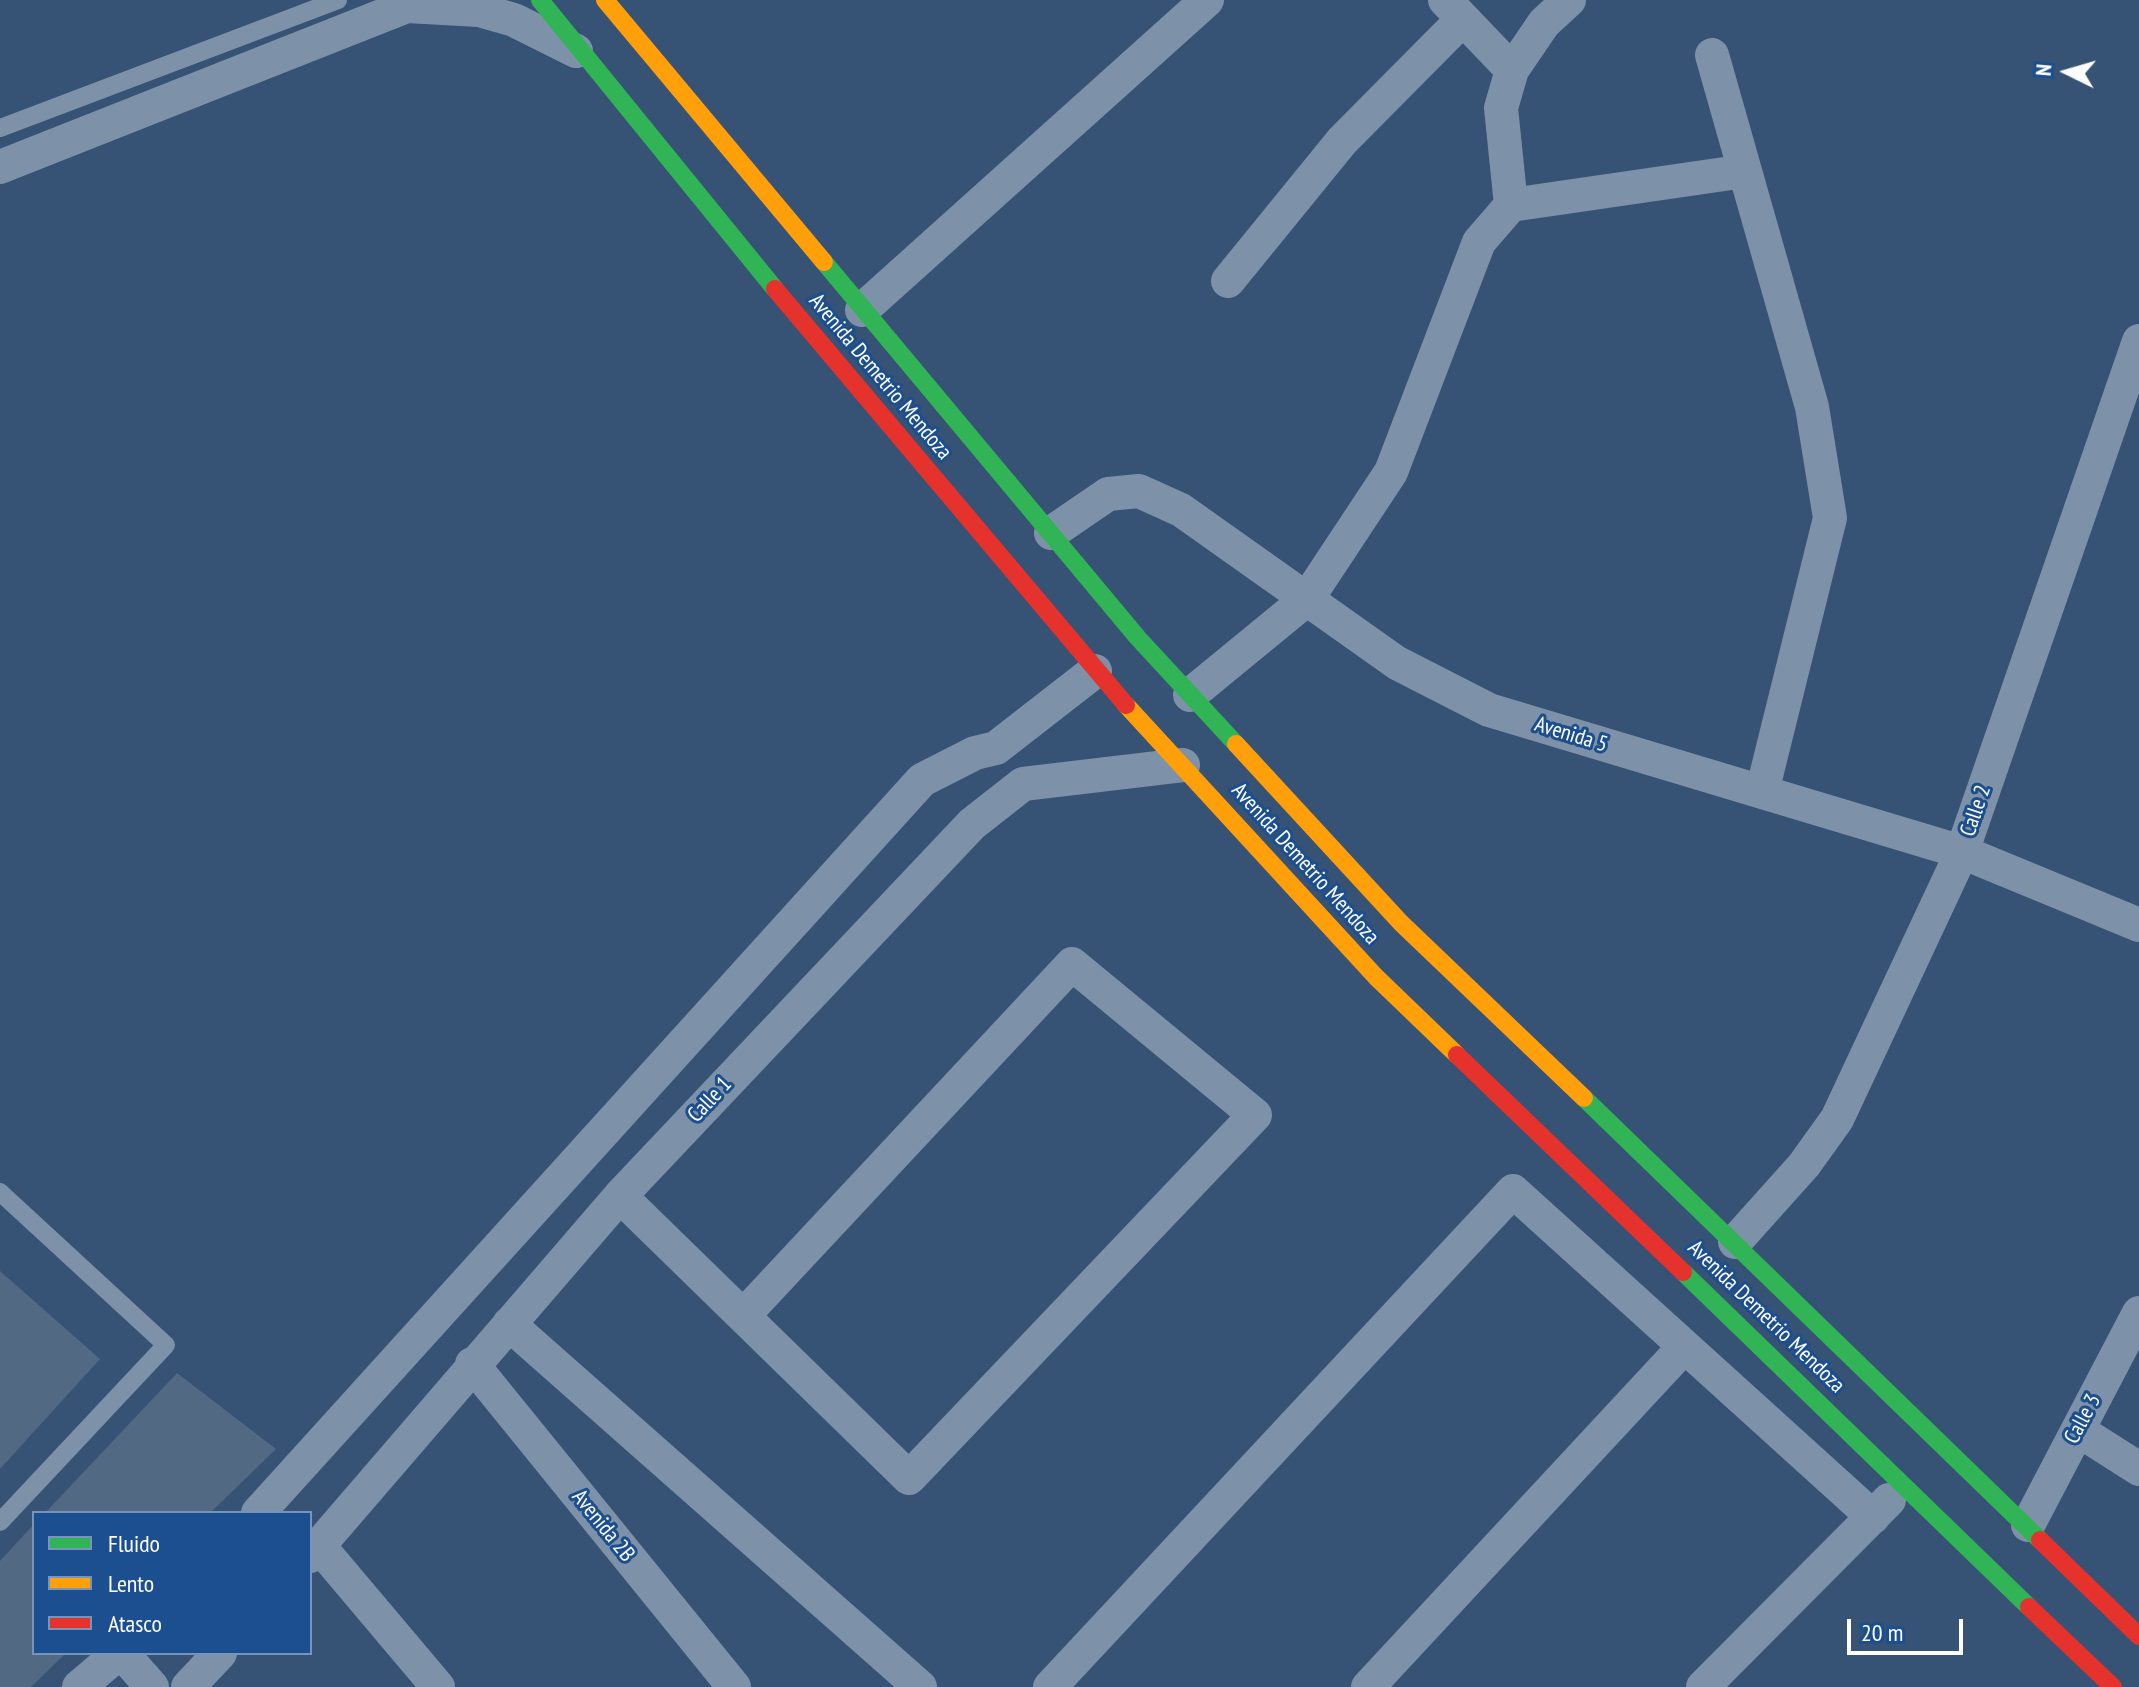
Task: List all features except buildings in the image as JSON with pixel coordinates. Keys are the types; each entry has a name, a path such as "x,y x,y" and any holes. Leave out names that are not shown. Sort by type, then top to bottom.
{"main road":[{"name":"Avenida Demetrio Mendoza","path":"540,0 1095,671 1376,977 2113,1687"},
{"name":"Avenida Demetrio Mendoza","path":"605,0 862,310 1190,695 1401,923 2028,1525 2139,1636"}],"street":[{"path":"862,310 1207,0"},
{"path":"1511,205 1501,108 1512,70 1544,23 1569,0"},
{"path":"0,167 406,3 479,10 514,20 584,55"},
{"path":"1228,281 1454,10 1512,70"},
{"path":"1712,55 1812,407 1830,518 1762,792"},
{"path":"1190,695 1307,599 1391,472 1479,242 1511,205 1745,171"},
{"name":"Calle 2","path":"1735,1242 1804,1165 1837,1119 1962,852 2135,364"},
{"name":"Avenida 5","path":"1051,533 1108,494 1139,491 1181,510 1397,663 1489,710 1962,852 2139,925"},
{"path":"260,1511 922,780 975,753 996,748 1095,671"},
{"path":"996,748 1023,784 1183,765"},
{"name":"Calle 1","path":"315,1551 472,1364 620,1196 972,824 1023,784"},
{"path":"620,1196 909,1478 1255,1115 1072,964 743,1316"},
{"path":"1050,1687 1513,1191 1873,1517"},
{"name":"Calle 3","path":"2028,1525 2139,1313"},
{"path":"509,1324 920,1687"},
{"path":"1368,1687 1684,1347"},
{"name":"Avenida 2B","path":"472,1364 734,1687"},
{"path":"2078,1430 2139,1469"},
{"path":"1703,1687 1905,1484"},
{"path":"315,1551 438,1687"},
{"path":"79,1687 118,1655"},
{"path":"122,1655 152,1687"},
{"path":"188,1687 218,1655"}],"lane":[{"path":"0,128 338,0"},
{"path":"0,1192 166,1345 0,1522"}],"traffic: fast":[{"path":"540,0 775,289"},
{"path":"824,262 1138,638 1236,744"},
{"path":"1584,1098 2040,1540"},
{"path":"1683,1272 2029,1607"}],"traffic: slow":[{"path":"605,0 824,262"},
{"path":"1126,705 1376,977 1457,1055"},
{"path":"1236,744 1401,923 1584,1098"}],"traffic: jam":[{"path":"775,289 1126,705"},
{"path":"1457,1055 1683,1272"},
{"path":"2040,1540 2139,1636"},
{"path":"2029,1607 2113,1687"}]}
